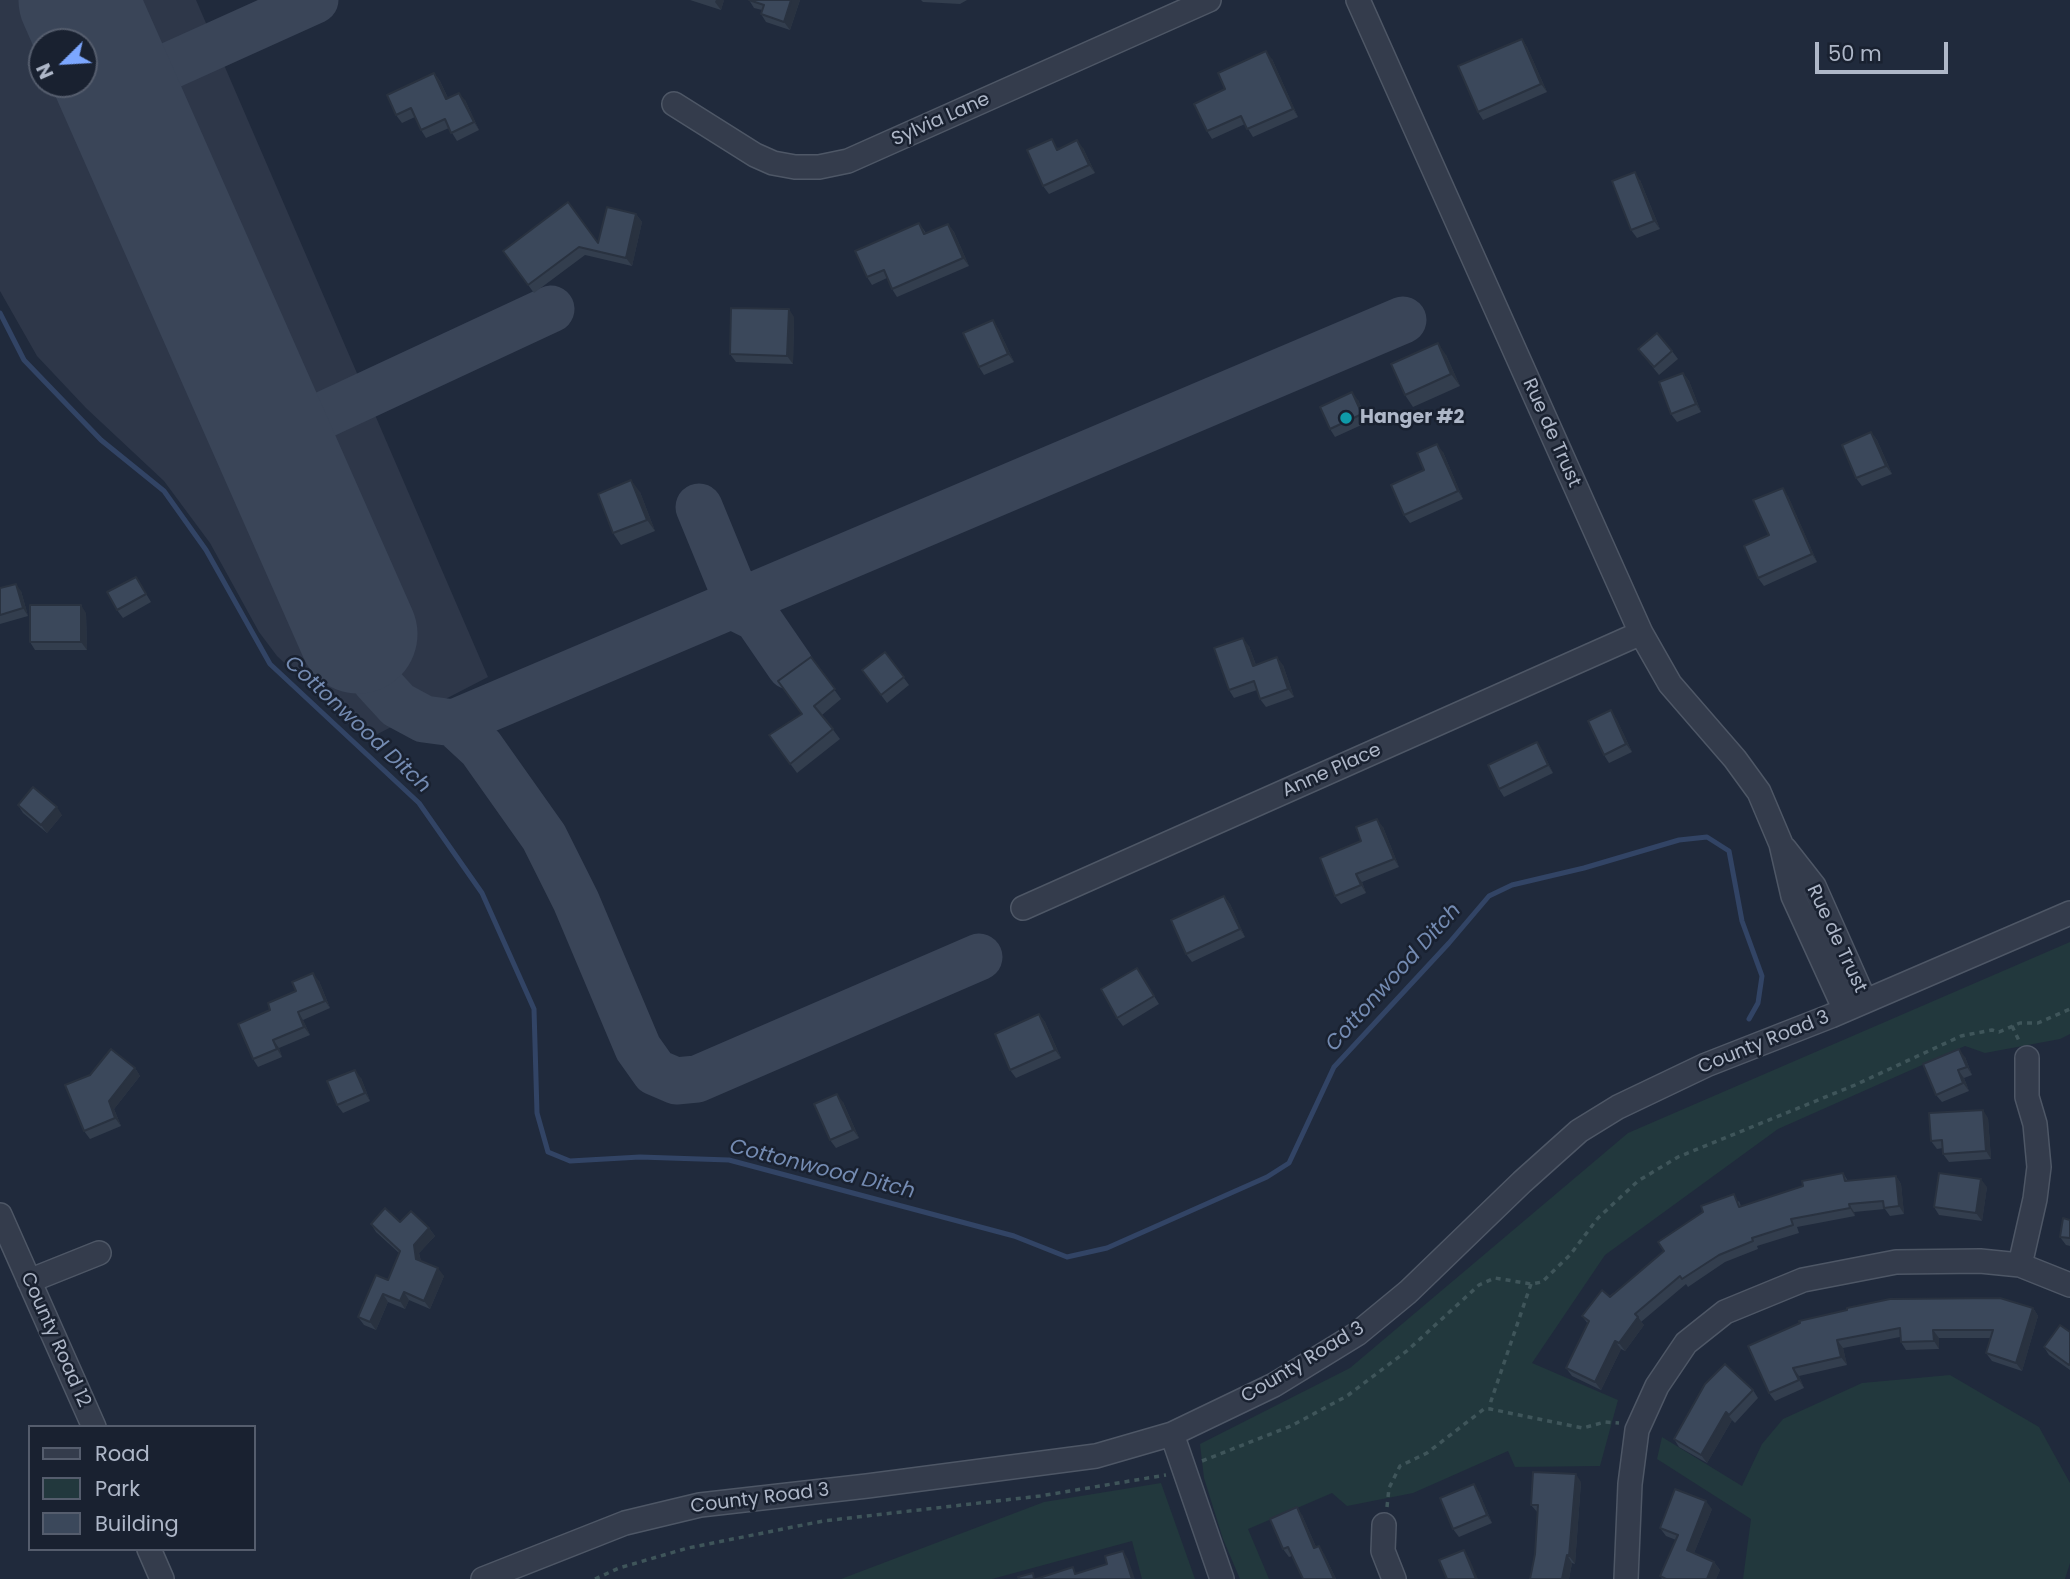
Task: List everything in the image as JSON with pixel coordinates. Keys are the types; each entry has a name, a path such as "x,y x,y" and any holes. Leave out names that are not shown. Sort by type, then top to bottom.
{"street":[{"name":"Sylvia Lane","path":"674,104 755,155 773,163 819,167 848,161 1209,0"},
{"name":"Rue de Trust","path":"1358,0 1641,634 1670,684 1759,792 1781,844 1793,896 1855,1006"},
{"name":"Anne Place","path":"1023,908 1641,634"},
{"name":"County Road 3","path":"483,1579 625,1523 700,1504 867,1486 1096,1456 1172,1434 1274,1385 1357,1334 1408,1292 1579,1131 1618,1107 1706,1065 1855,1006 2070,914"},
{"path":"2020,1265 2035,1199 2039,1167 2035,1124 2027,1097 2027,1058"},
{"name":"County Road 12","path":"0,1215 93,1425"},
{"path":"29,1280 99,1253"},
{"path":"1626,1579 1630,1483 1637,1430 1657,1385 1686,1343 1725,1312 1803,1280 1896,1262 1980,1261 2020,1265 2070,1285"},
{"path":"1172,1434 1222,1579"},
{"path":"1384,1525 1383,1551 1394,1579"},
{"path":"150,1551 162,1579"}],"path":[{"path":"1198,1463 1291,1426 1347,1396 1408,1350 1479,1285 1495,1278 1531,1284 1542,1282 1552,1275 1598,1218 1638,1181 1678,1157 1856,1085 1961,1036 1992,1030 1999,1032 2020,1023 2038,1023 2070,1009"},
{"path":"1490,1409 1531,1284"},
{"path":"1384,1525 1390,1488 1400,1466 1427,1453 1484,1409 1583,1428 1611,1422 1637,1430"},
{"path":"596,1579 619,1568 688,1548 823,1521 1026,1498 1161,1477 1170,1473"}],"shaded area":[{"path":"0,0 196,0 488,677 366,740 277,656 259,632 210,543 164,481 86,408 37,356 0,291"}],"green space":[{"path":"2070,942 2070,1034 2060,1039 1985,1053 1965,1046 1778,1129 1605,1255 1532,1363 1618,1400 1600,1466 1515,1467 1508,1451 1413,1493 1347,1506 1332,1493 1248,1529 1269,1579 1240,1579 1223,1539 1204,1478 1200,1444 1350,1368 1628,1133"},
{"path":"1950,1375 2039,1427 2070,1483 2070,1563 2065,1579 1743,1579 1751,1519 1657,1459 1662,1437 1742,1486 1762,1444 1783,1419 1862,1383"},
{"path":"1161,1483 1195,1579 1142,1579 1132,1541 992,1579 841,1579 1044,1502"}],"building":[{"path":"749,0 791,0 784,22 761,14 764,5"},
{"path":"1522,39 1541,84 1478,112 1458,66"},
{"path":"1266,51 1293,109 1247,129 1241,116 1207,131 1194,104 1225,89 1218,73"},
{"path":"434,73 446,99 459,93 474,122 451,133 445,119 421,130 411,108 396,115 387,95"},
{"path":"1052,139 1057,150 1077,140 1089,165 1043,186 1027,150"},
{"path":"1635,172 1654,221 1631,230 1612,181"},
{"path":"568,202 598,243 607,207 636,214 626,258 579,247 528,285 503,251"},
{"path":"919,223 924,234 948,224 963,258 892,289 884,270 867,277 855,251"},
{"path":"731,308 789,309 787,356 730,354"},
{"path":"993,320 1008,354 979,367 963,333"},
{"path":"1657,333 1672,351 1654,367 1638,349"},
{"path":"1438,343 1451,374 1405,395 1391,364"},
{"path":"1683,373 1696,404 1671,414 1659,382"},
{"path":"1352,392 1362,414 1330,429 1320,407"},
{"path":"1871,432 1886,466 1856,478 1842,445"},
{"path":"1437,444 1458,491 1404,515 1391,485 1424,470 1417,453"},
{"path":"631,480 647,520 613,533 598,494"},
{"path":"1783,488 1812,554 1758,578 1744,546 1769,535 1753,500"},
{"path":"136,577 146,594 117,610 107,592"},
{"path":"16,584 23,608 0,615 0,588"},
{"path":"30,605 81,605 81,642 30,642"},
{"path":"1243,638 1253,666 1277,657 1288,689 1260,699 1254,681 1229,690 1214,648"},
{"path":"885,652 904,677 881,695 862,670"},
{"path":"811,657 835,689 814,706 833,729 790,764 769,735 802,714 778,681"},
{"path":"1611,710 1626,744 1604,755 1588,721"},
{"path":"1537,742 1548,765 1499,789 1488,765"},
{"path":"33,787 57,807 41,825 18,805"},
{"path":"1377,819 1394,859 1356,874 1361,885 1335,896 1320,858 1361,841 1356,827"},
{"path":"1224,896 1240,929 1186,954 1171,920"},
{"path":"1137,968 1154,996 1117,1018 1101,989"},
{"path":"313,973 325,1001 298,1012 304,1027 273,1040 277,1049 253,1059 238,1024 270,1010 268,1003 296,991 292,982"},
{"path":"1039,1014 1055,1050 1010,1070 995,1034"},
{"path":"111,1049 135,1068 109,1101 115,1118 84,1131 65,1085 90,1075"},
{"path":"1959,1049 1967,1067 1958,1070 1963,1083 1936,1095 1923,1064"},
{"path":"355,1070 365,1093 337,1105 327,1081"},
{"path":"837,1094 853,1130 830,1140 814,1104"},
{"path":"1983,1110 1986,1151 1943,1154 1942,1140 1931,1141 1929,1113"},
{"path":"1843,1173 1845,1181 1896,1176 1899,1206 1884,1208 1883,1201 1849,1204 1850,1208 1791,1219 1793,1225 1752,1238 1753,1241 1719,1255 1682,1279 1680,1276 1635,1314 1638,1317 1619,1343 1615,1341 1595,1382 1566,1368 1589,1321 1582,1316 1602,1290 1610,1297 1664,1251 1658,1242 1703,1212 1701,1206 1734,1194 1739,1207 1803,1186 1802,1181"},
{"path":"1939,1173 1981,1179 1976,1213 1934,1207"},
{"path":"385,1208 400,1222 411,1211 429,1228 414,1245 416,1259 438,1268 424,1301 404,1292 400,1301 383,1294 370,1322 358,1317 376,1275 388,1280 400,1251 371,1224"},
{"path":"2063,1218 2070,1220 2070,1238 2060,1237"},
{"path":"2000,1298 2033,1308 2016,1363 1986,1353 1993,1330 1933,1330 1934,1341 1901,1342 1900,1328 1837,1340 1841,1357 1793,1368 1799,1380 1769,1393 1748,1346 1800,1323 1799,1321 1890,1299"},
{"path":"2060,1325 2070,1332 2069,1365 2044,1347"},
{"path":"1725,1364 1753,1390 1729,1415 1726,1412 1701,1455 1674,1439 1705,1384"},
{"path":"1533,1472 1576,1474 1569,1556 1567,1555 1562,1579 1530,1579 1535,1554 1538,1505 1531,1505"},
{"path":"1474,1484 1487,1515 1453,1529 1440,1498"},
{"path":"1675,1489 1706,1501 1687,1550 1714,1562 1707,1579 1666,1579 1660,1576 1678,1535 1660,1528"},
{"path":"1297,1507 1314,1548 1319,1546 1334,1579 1303,1579 1288,1547 1283,1549 1270,1519"},
{"path":"1464,1550 1476,1579 1447,1579 1439,1560"},
{"path":"1123,1551 1132,1579 1036,1579 1073,1567 1075,1574 1107,1564 1105,1556"},
{"path":"1033,1573 1034,1579 1018,1577"}],"waterway":[{"name":"Cottonwood Ditch","path":"0,313 24,360 101,440 164,491 206,550 270,664 419,803 482,893 534,1009 537,1113 548,1152 570,1161 640,1157 729,1160 1014,1236 1067,1257 1107,1248 1267,1177 1289,1163 1334,1067 1489,896 1512,885 1584,868 1679,840 1707,837 1729,851 1742,921 1762,976 1758,1003 1749,1019"}],"taxiway":[{"path":"118,89 315,0"},
{"path":"272,439 551,309"},
{"path":"358,634 375,680 398,705 424,719 454,723 1403,320"},
{"path":"699,507 738,602"},
{"path":"731,605 757,618 790,666"},
{"path":"454,723 481,748 544,837 576,901 638,1048 655,1072 676,1081 697,1079 979,957"}],"runway":[{"path":"78,0 358,634"}],"place":[{"name":"Hanger #2","path":"1346,418"}]}
